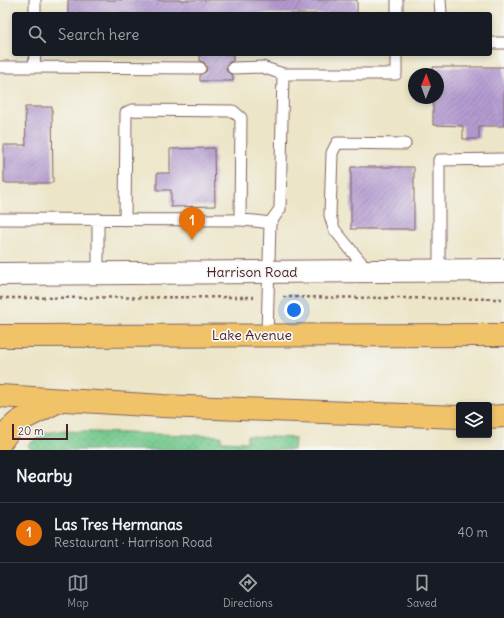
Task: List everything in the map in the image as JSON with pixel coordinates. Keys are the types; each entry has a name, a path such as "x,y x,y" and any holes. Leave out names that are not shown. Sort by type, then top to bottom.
{"main road":[{"name":"Lake Avenue","path":"0,336 504,335"},
{"path":"0,396 163,406 456,417"},
{"path":"0,443 10,429 19,421 62,399"},
{"path":"492,417 504,416"}],"street":[{"name":"Harrison Road","path":"0,274 504,270"}],"lane":[{"path":"35,12 36,0"},
{"path":"397,0 397,12"},
{"path":"440,0 441,12"},
{"path":"492,43 504,43"},
{"path":"34,67 35,56"},
{"path":"233,68 262,67 283,74 396,74 396,56"},
{"path":"0,67 200,68"},
{"path":"267,335 270,223 280,209 283,74"},
{"path":"125,220 126,114 132,110 233,111 241,118 240,220"},
{"path":"369,271 334,229 330,216 332,153 337,143 405,144"},
{"path":"439,271 439,160 504,159"},
{"path":"0,219 240,220 270,223"},
{"path":"98,220 98,273"}],"path":[{"path":"0,298 251,297"},
{"path":"292,297 504,299"}],"green space":[{"path":"61,431 221,436 221,441 247,442 247,436 295,438 294,450 31,450 28,445 44,433"}],"building":[{"path":"68,0 357,0 357,12 68,12"},
{"path":"200,56 233,56 233,61 229,62 226,68 227,72 233,75 233,81 200,81 200,75 206,72 207,68 204,62 200,61"},
{"path":"504,67 504,126 479,126 479,139 463,139 463,126 433,125 433,104 444,104 444,68 433,68"},
{"path":"25,107 52,107 53,183 4,183 4,145 26,145"},
{"path":"214,148 215,206 171,207 171,190 157,190 157,173 170,173 170,149"},
{"path":"351,167 414,167 414,229 351,229"}],"place":[{"name":"Las Tres Hermanas","path":"192,240"}]}
